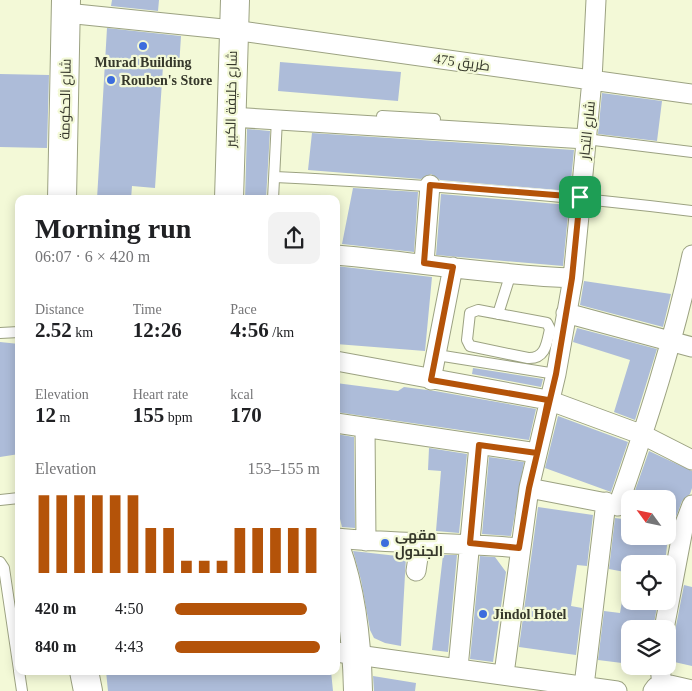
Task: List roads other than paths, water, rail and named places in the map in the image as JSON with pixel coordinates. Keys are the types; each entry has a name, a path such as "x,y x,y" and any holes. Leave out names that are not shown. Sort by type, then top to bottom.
{"street":[{"name":"شارع خليفة الكبير","path":"229,195 235,0"},
{"name":"شارع التجار","path":"504,674 519,548 529,488 548,400 556,374 572,278 592,80 596,0"},
{"name":"طريق 475","path":"66,6 692,94"},
{"name":"شارع الحكومة","path":"62,195 66,6"},
{"path":"230,117 406,123 586,139"},
{"path":"424,263 430,185"},
{"path":"340,255 424,263 510,276 572,278"},
{"path":"584,686 618,506 643,435 671,342 692,255"},
{"path":"431,380 453,267"},
{"path":"566,313 692,347"},
{"path":"340,362 548,400 643,435 692,460"},
{"path":"340,424 537,453"},
{"path":"365,428 366,541"},
{"path":"458,668 479,445"},
{"path":"529,488 618,506"},
{"path":"676,525 692,505"},
{"path":"340,538 420,544 470,543 519,548"},
{"path":"416,571 420,544"},
{"path":"665,620 673,545"},
{"path":"340,560 344,570 342,590 346,654 358,691"},
{"path":"346,654 504,674 617,691"},
{"path":"85,675 88,691"},
{"path":"659,675 657,688 678,686 692,690"}],"lane":[{"path":"382,116 406,123 435,119"},
{"path":"273,195 277,119"},
{"path":"586,139 692,152"},
{"path":"275,177 430,185 580,197 692,211"},
{"path":"498,314 510,276"},
{"path":"478,310 498,314 547,323 550,329 546,348 541,355 528,358 470,346 467,340 470,313 478,310"},
{"path":"0,333 15,332"},
{"path":"437,355 556,374"},
{"path":"0,500 15,498"},
{"path":"0,562 4,568 15,618"},
{"path":"20,675 22,691"}],"place":[{"name":"Murad Building","path":"143,46"},
{"name":"Rouben's Store","path":"111,80"},
{"name":"مقهى الجندول","path":"385,543"},
{"name":"Jindol Hotel","path":"483,614"}]}
